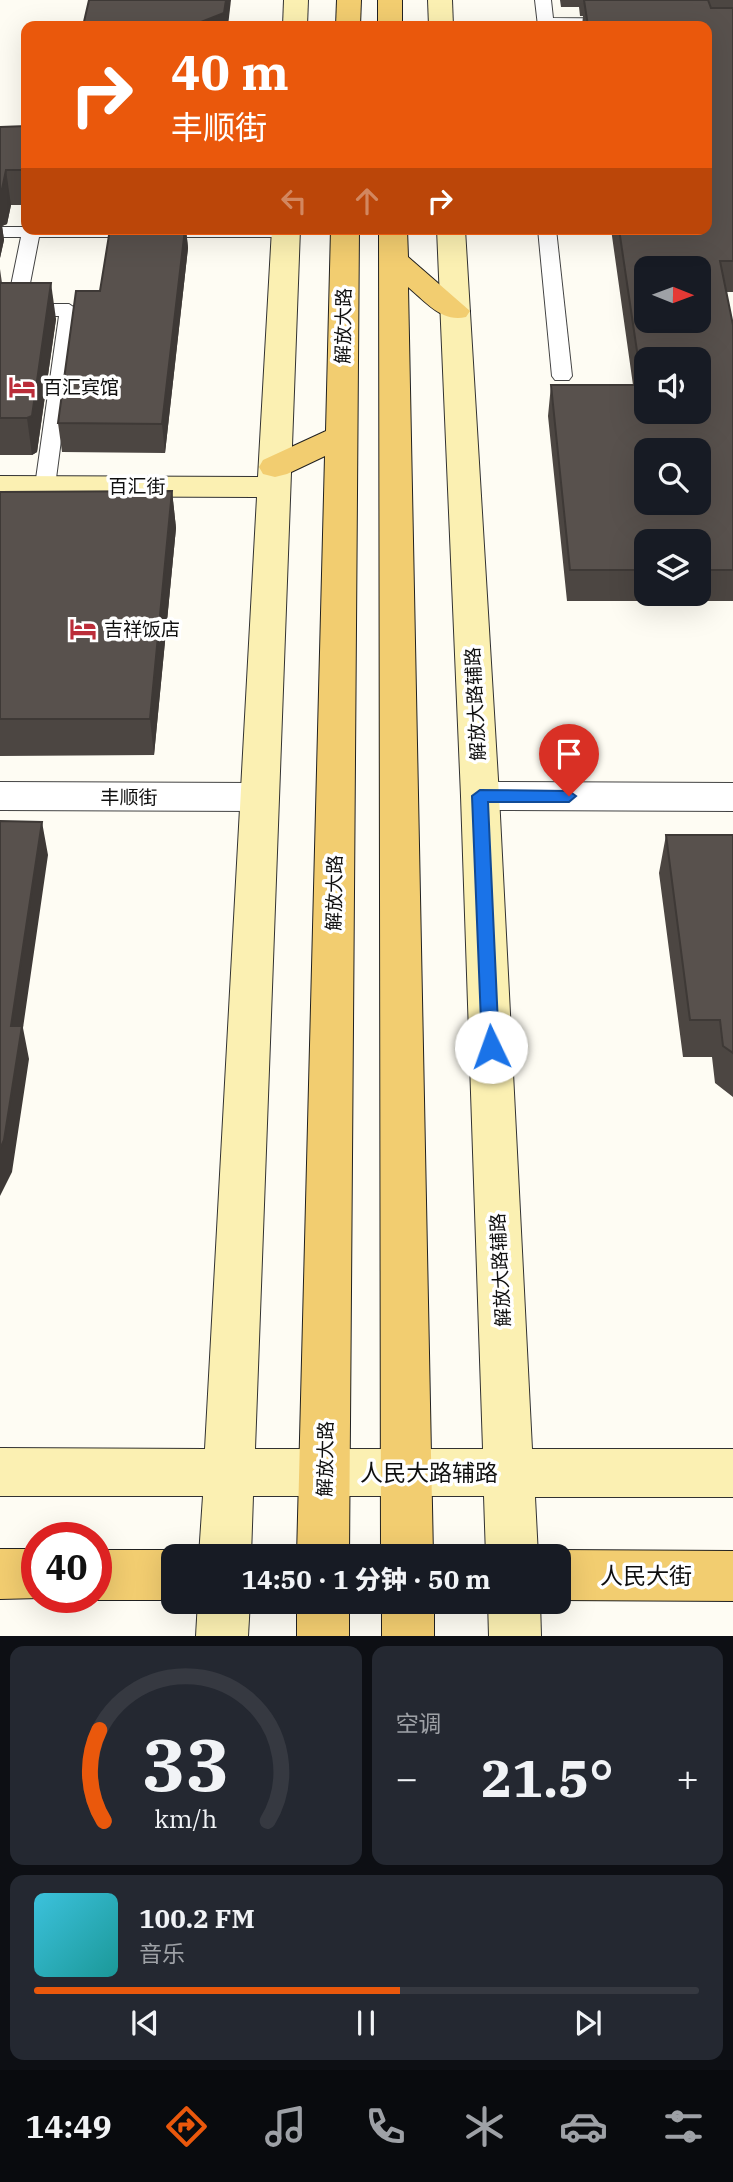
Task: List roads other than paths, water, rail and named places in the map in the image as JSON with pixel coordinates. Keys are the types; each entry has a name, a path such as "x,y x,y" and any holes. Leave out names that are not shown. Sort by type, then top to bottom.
{"main road":[{"path":"348,21 349,0"},
{"name":"解放大路","path":"323,1544 345,235"},
{"path":"393,244 455,311"},
{"path":"393,244 407,1544"},
{"path":"274,477 342,436"},
{"path":"0,1574 21,1574"},
{"path":"112,1575 161,1575"},
{"name":"人民大街","path":"571,1575 733,1576"},
{"path":"323,1614 323,1636"},
{"path":"408,1614 408,1636"}],"street":[{"path":"295,21 296,0"},
{"path":"440,0 441,21"},
{"path":"225,1544 286,235"},
{"name":"解放大路辅路","path":"451,235 480,796 512,1544"},
{"name":"百汇街","path":"0,486 274,477"},
{"name":"丰顺街","path":"0,796 259,797"},
{"path":"480,796 733,797"},
{"name":"人民大路辅路","path":"0,1472 733,1473"},
{"path":"222,1636 223,1614"},
{"path":"514,1614 515,1636"}],"lane":[{"path":"543,0 546,21"},
{"path":"0,232 21,232"},
{"path":"30,235 15,310 69,310 44,486"},
{"path":"548,235 562,376"}],"place":[{"name":"百汇宾馆","path":"22,387"},
{"name":"吉祥饭店","path":"83,629"}]}
